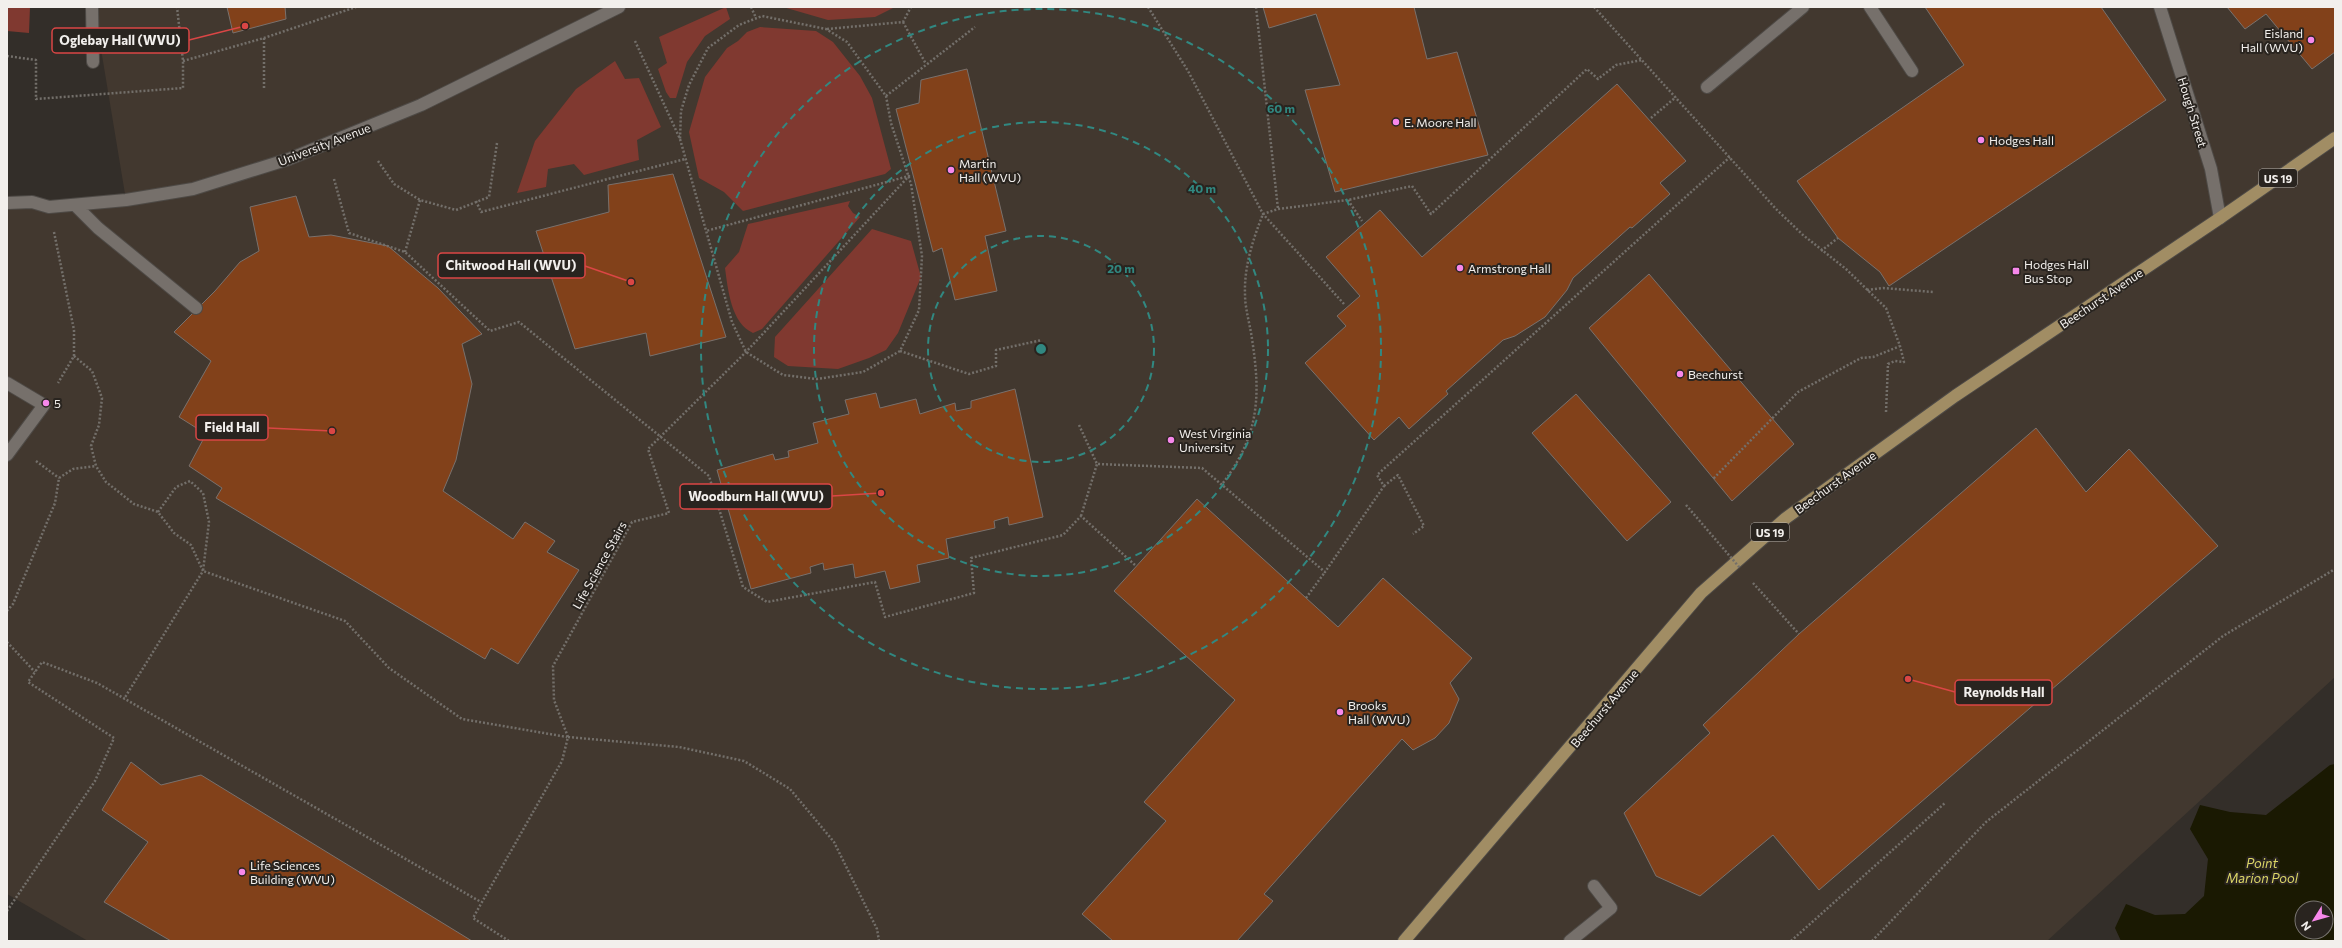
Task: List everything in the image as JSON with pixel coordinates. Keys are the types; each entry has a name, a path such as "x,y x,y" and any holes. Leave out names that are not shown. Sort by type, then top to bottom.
{"main road":[{"name":"Beechurst Avenue","path":"1404,941 1701,593 1786,518 1955,396 2220,218 2335,138"}],"street":[{"path":"92,7 93,62"},
{"name":"University Avenue","path":"7,203 32,202 49,207 126,200 193,189 289,159 420,105 619,7"},
{"path":"1707,87 1803,7"},
{"path":"1870,7 1912,71"},
{"name":"Hough Street","path":"2160,7 2211,169 2220,218"},
{"path":"75,204 98,228 196,308"},
{"path":"7,383 44,405 7,455"},
{"path":"1570,941 1611,908 1594,886"}],"path":[{"path":"177,7 183,61 182,88"},
{"path":"183,61 264,38 356,7"},
{"path":"751,7 756,18"},
{"path":"903,22 911,7"},
{"path":"1148,7 1188,70 1263,214 1344,304"},
{"path":"1256,7 1278,209"},
{"path":"1594,7 1730,156 1776,209 1821,251 1846,269 1886,308 1900,346 1904,362 1895,361 1888,364 1886,412"},
{"path":"680,139 681,111 690,85 708,48 739,24 762,16 826,29 903,22"},
{"path":"903,22 926,64"},
{"path":"886,96 975,27"},
{"path":"636,41 680,139 732,322 746,352 783,375 816,379 864,372 900,351 919,310 922,256 909,176 891,123 886,96 847,42 826,29"},
{"path":"264,38 264,88"},
{"path":"1263,214 1278,209 1348,200 1412,186 1431,214 1587,69 1598,79 1616,65 1642,60"},
{"path":"1651,118 1676,97"},
{"path":"378,161 394,184 420,200 456,210 488,197 497,143"},
{"path":"1384,486 1377,475 1730,156"},
{"path":"476,201 481,212 685,159"},
{"path":"706,231 909,176"},
{"path":"661,437 746,352 909,176"},
{"path":"334,179 349,232 405,252 490,331 519,322 709,476 743,587 767,602 875,582 885,617 974,593 971,558 1063,535 1082,516 1097,464 1079,425"},
{"path":"405,252 420,200"},
{"path":"1348,200 1362,221"},
{"path":"44,405 74,356 74,330 49,207"},
{"path":"1223,483 1233,470 1245,446 1256,415 1256,384 1245,294 1250,256 1263,214"},
{"path":"1821,251 1838,238"},
{"path":"1867,290 1883,288 1933,292"},
{"path":"900,351 969,374 996,366 996,350 1042,340"},
{"path":"1713,479 1798,392 1861,358 1873,356 1900,346"},
{"path":"74,356 92,371 102,398 99,425 91,446 96,466 106,482 134,504 158,512 174,532 191,545 203,571 345,621 389,668 462,718 568,737 679,747 744,761 790,789 834,842 877,929 879,941"},
{"name":"Life Science Stairs","path":"568,737 554,700 553,666 632,522 669,513 648,450 661,437"},
{"path":"1097,464 1202,468 1223,483 1325,572"},
{"path":"7,611 13,604 55,503 59,478 74,468 96,466"},
{"path":"1306,598 1384,486 1398,475 1424,526 1413,534"},
{"path":"124,698 203,571 209,522 203,493 190,481 176,487 158,512"},
{"path":"1686,505 1745,573"},
{"path":"1082,516 1136,566"},
{"path":"1872,941 1986,822 2223,636 2335,569"},
{"path":"1750,579 1799,634"},
{"path":"7,642 35,672"},
{"path":"7,911 95,781 114,738 28,682 42,662 97,683 481,902"},
{"path":"509,941 473,918 562,761 568,737"},
{"path":"1791,941 1945,803"}],"shaded area":[{"path":"7,7 30,7 29,33 7,31"},
{"name":"West Virginia University","path":"94,7 2335,7 2335,677 2047,941 88,941 7,894 7,203 126,200"},
{"path":"726,7 730,19 705,36 687,62 676,98 670,98 666,92 658,69 667,63 659,37"},
{"path":"783,7 895,7 875,17 828,20"},
{"path":"760,27 816,31 833,42 860,76 872,98 891,169 885,174 743,211 724,192 699,178 689,132 705,77 727,48 738,41 747,32"},
{"path":"615,61 625,79 639,78 661,127 637,140 639,160 584,175 574,164 548,169 546,187 517,193 535,141 576,89"},
{"path":"850,201 848,206 853,213 860,217 762,329 753,333 746,328 735,314 729,296 725,268 739,252 748,224"},
{"path":"872,229 911,241 921,277 898,333 886,350 838,369 788,366 774,357 775,337"}],"water":[{"name":"Point Marion Pool","path":"2335,764 2335,941 2121,941 2115,928 2126,904 2155,915 2185,914 2204,896 2208,859 2190,829 2200,805 2230,812 2266,815 2330,765"}],"building":[{"path":"227,7 285,7 286,19 233,33"},
{"name":"E. Moore Hall","path":"1263,7 1414,7 1427,59 1457,52 1488,155 1335,192 1305,90 1340,85 1316,14 1269,28"},
{"name":"Hodges Hall","path":"1925,7 2101,7 2166,100 1889,286 1880,272 1838,238 1797,181 1964,65"},
{"name":"Eisland Hall (WVU)","path":"2227,7 2335,7 2335,52 2312,69 2266,14 2245,29"},
{"name":"Martin Hall (WVU)","path":"967,69 1006,231 985,236 997,291 955,300 942,248 933,252 896,109 919,103 921,80"},
{"name":"Armstrong Hall","path":"1617,84 1686,161 1660,183 1670,194 1632,228 1630,227 1573,278 1567,290 1545,317 1515,336 1503,340 1446,391 1448,394 1409,429 1399,417 1374,440 1305,363 1346,326 1337,316 1360,296 1326,257 1380,210 1422,257"},
{"path":"673,174 726,337 650,356 646,333 575,349 536,231 609,212 608,185"},
{"path":"296,196 309,237 331,235 388,246 438,288 482,334 462,344 472,384 456,460 443,491 513,539 525,522 555,541 547,552 579,570 518,664 491,648 485,659 216,498 222,488 189,466 206,434 179,417 211,361 174,332 215,291 240,262 259,251 250,207"},
{"name":"Beechurst","path":"1649,274 1794,444 1732,501 1589,328"},
{"path":"1015,389 1043,517 1009,525 1008,517 994,521 995,528 946,539 949,558 917,565 920,582 890,589 885,571 855,578 853,564 824,570 823,563 810,567 811,573 751,589 717,470 773,454 775,460 789,457 788,451 818,443 813,423 849,414 845,400 876,393 880,408 916,399 920,414 955,403 956,411 971,408 971,401"},
{"path":"1576,394 1671,502 1627,541 1532,433"},
{"path":"2036,428 2086,492 2129,449 2218,546 1819,890 1773,835 1700,896 1656,876 1624,813 1710,733 1703,725 1799,634"},
{"name":"Brooks Hall (WVU)","path":"1197,499 1338,627 1383,578 1472,658 1450,683 1459,699 1449,723 1435,738 1413,750 1402,739 1264,894 1273,901 1237,941 1113,941 1082,914 1166,821 1144,802 1235,700 1114,591"},
{"name":"Life Sciences Building (WVU)","path":"131,762 161,785 201,775 472,941 171,941 104,902 148,842 102,810"}],"place":[{"name":"Oglebay Hall (WVU)","path":"245,26"},
{"name":"Eisland Hall (WVU)","path":"2311,40"},
{"name":"E. Moore Hall","path":"1396,122"},
{"name":"Hodges Hall","path":"1981,140"},
{"name":"Martin Hall (WVU)","path":"951,170"},
{"name":"Armstrong Hall","path":"1460,268"},
{"name":"Hodges Hall Bus Stop","path":"2016,271"},
{"name":"Chitwood Hall (WVU)","path":"631,282"},
{"name":"Beechurst","path":"1680,374"},
{"name":"5","path":"46,403"},
{"name":"Field Hall","path":"332,431"},
{"name":"West Virginia University","path":"1171,440"},
{"name":"Woodburn Hall (WVU)","path":"881,493"},
{"name":"Reynolds Hall","path":"1908,679"},
{"name":"Brooks Hall (WVU)","path":"1340,712"},
{"name":"Life Sciences Building (WVU)","path":"242,872"}]}
